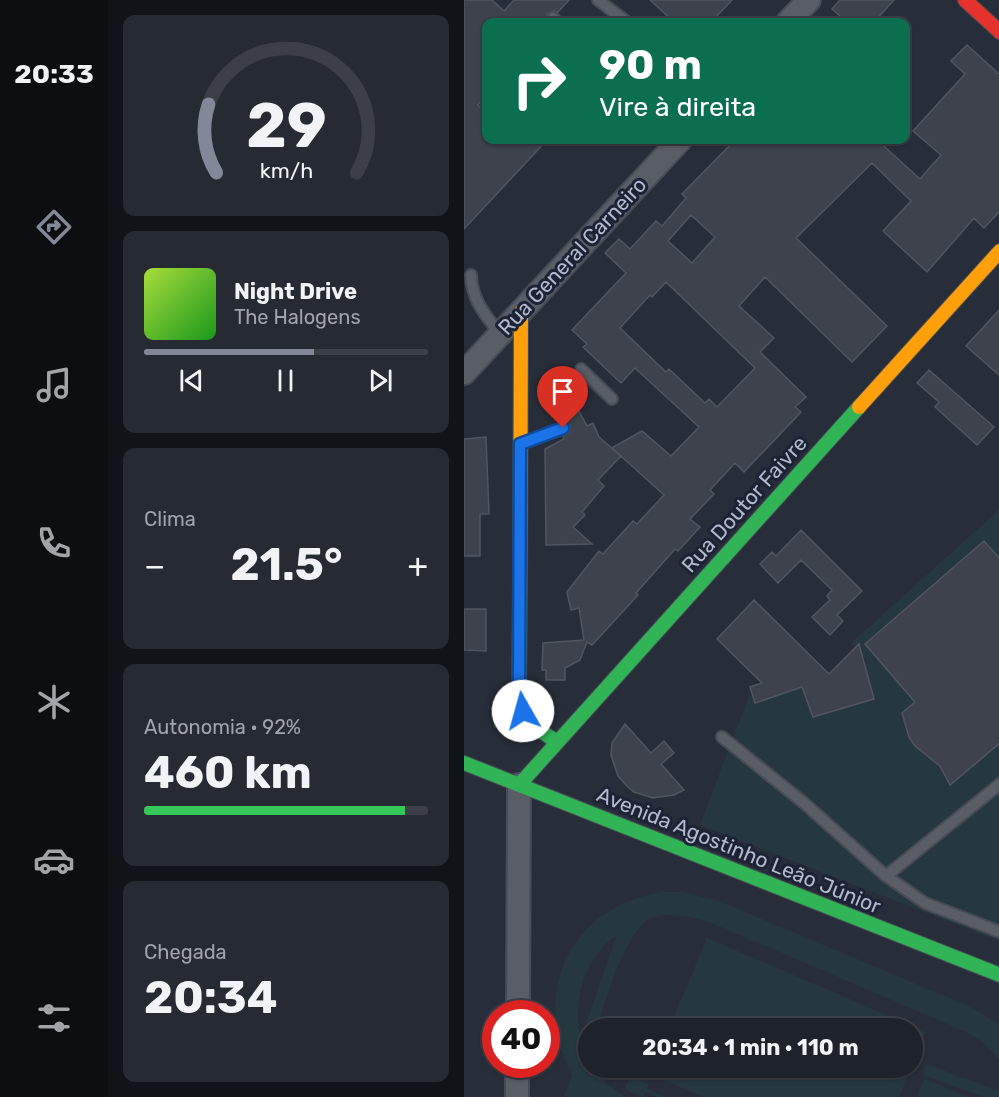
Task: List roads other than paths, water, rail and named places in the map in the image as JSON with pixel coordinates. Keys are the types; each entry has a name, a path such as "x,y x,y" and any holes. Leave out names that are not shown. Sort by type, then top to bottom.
{"street":[{"path":"792,18 809,0"},
{"path":"965,0 1000,32"},
{"name":"Rua General Carneiro","path":"464,373 676,144"},
{"name":"Rua Doutor Faivre","path":"519,785 1000,251"},
{"path":"521,312 519,690 523,711 530,725 558,741"},
{"name":"Avenida Agostinho Leão Júnior","path":"464,763 1000,975"},
{"path":"518,1000 519,785"},
{"path":"517,1078 517,1097"}],"lane":[{"path":"598,0 622,18"},
{"path":"464,282 471,275 471,289 478,306 500,334"},
{"path":"581,369 612,399"},
{"path":"520,444 563,428"},
{"path":"722,737 804,803 886,876 925,903 1000,932"},
{"path":"886,876 1000,784"}]}
